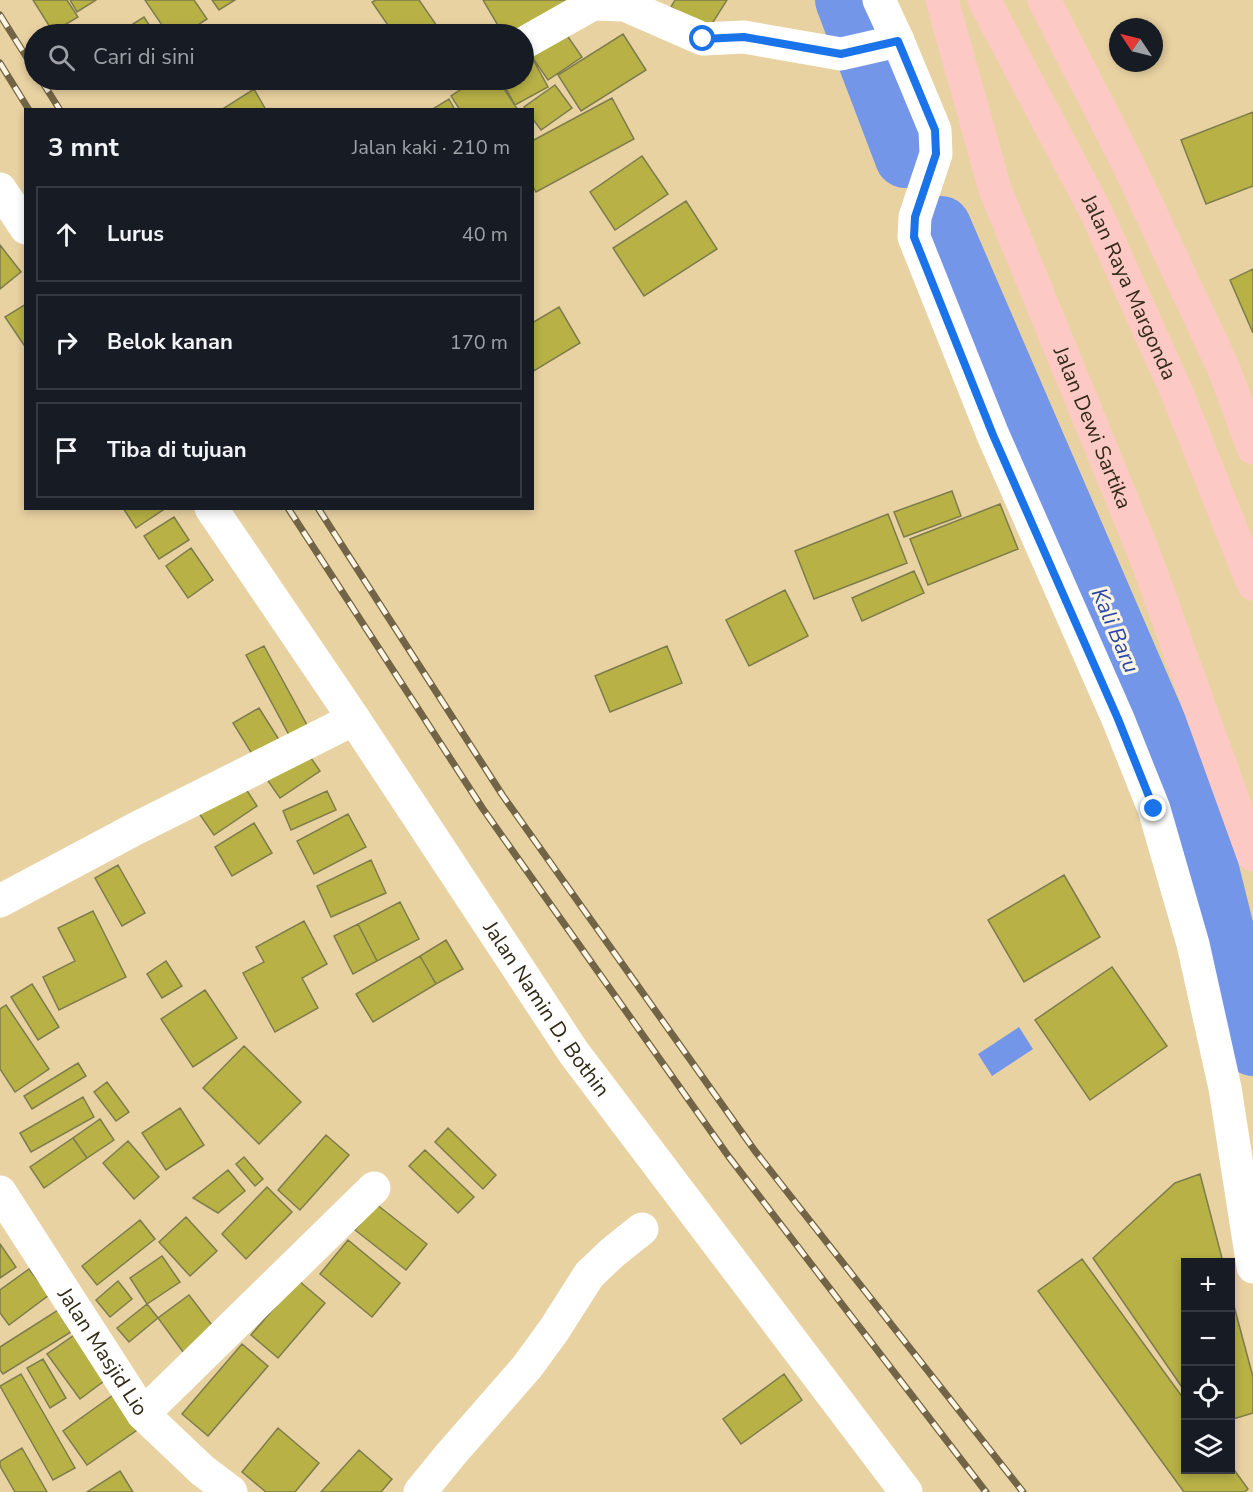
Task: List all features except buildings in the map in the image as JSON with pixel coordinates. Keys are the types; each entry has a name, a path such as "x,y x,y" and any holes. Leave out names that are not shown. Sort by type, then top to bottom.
{"main road":[{"name":"Jalan Dewi Sartika","path":"942,0 995,189 1144,553 1253,855"},
{"name":"Jalan Raya Margonda","path":"984,0 1095,212 1178,395 1253,584"},
{"path":"1044,0 1127,162 1224,369 1253,448"}],"street":[{"path":"870,47 879,0"},
{"path":"534,37 593,4 625,5 703,39 744,37 870,47 935,130 936,154 915,217 914,237 993,435 1118,719 1154,809 1193,944 1225,1088 1253,1267"},
{"name":"Jalan Namin D. Bothin","path":"212,510 354,719 574,1053 906,1492"},
{"path":"0,901 135,829 354,719"},
{"path":"143,1414 374,1188"},
{"name":"Jalan Masjid Lio","path":"0,1192 143,1414 202,1470 231,1492"},
{"path":"420,1492 527,1366 554,1330 589,1275 642,1229"}],"water":[{"path":"1019,1027 1033,1049 992,1076 978,1054"}],"waterway":[{"name":"Kali Baru","path":"845,0 905,158"},
{"name":"Kali Baru","path":"941,226 1158,728 1209,869 1253,1046"}],"railway":[{"path":"0,15 24,53"},
{"path":"0,63 28,108"},
{"path":"47,90 59,108"},
{"path":"289,510 483,809 729,1157 986,1492"},
{"path":"319,510 503,796 755,1151 1023,1492"}],"route":[{"path":"703,39 744,37 841,54 898,41 935,130 936,154 915,217 914,237 993,435 1118,719 1154,809"}]}
